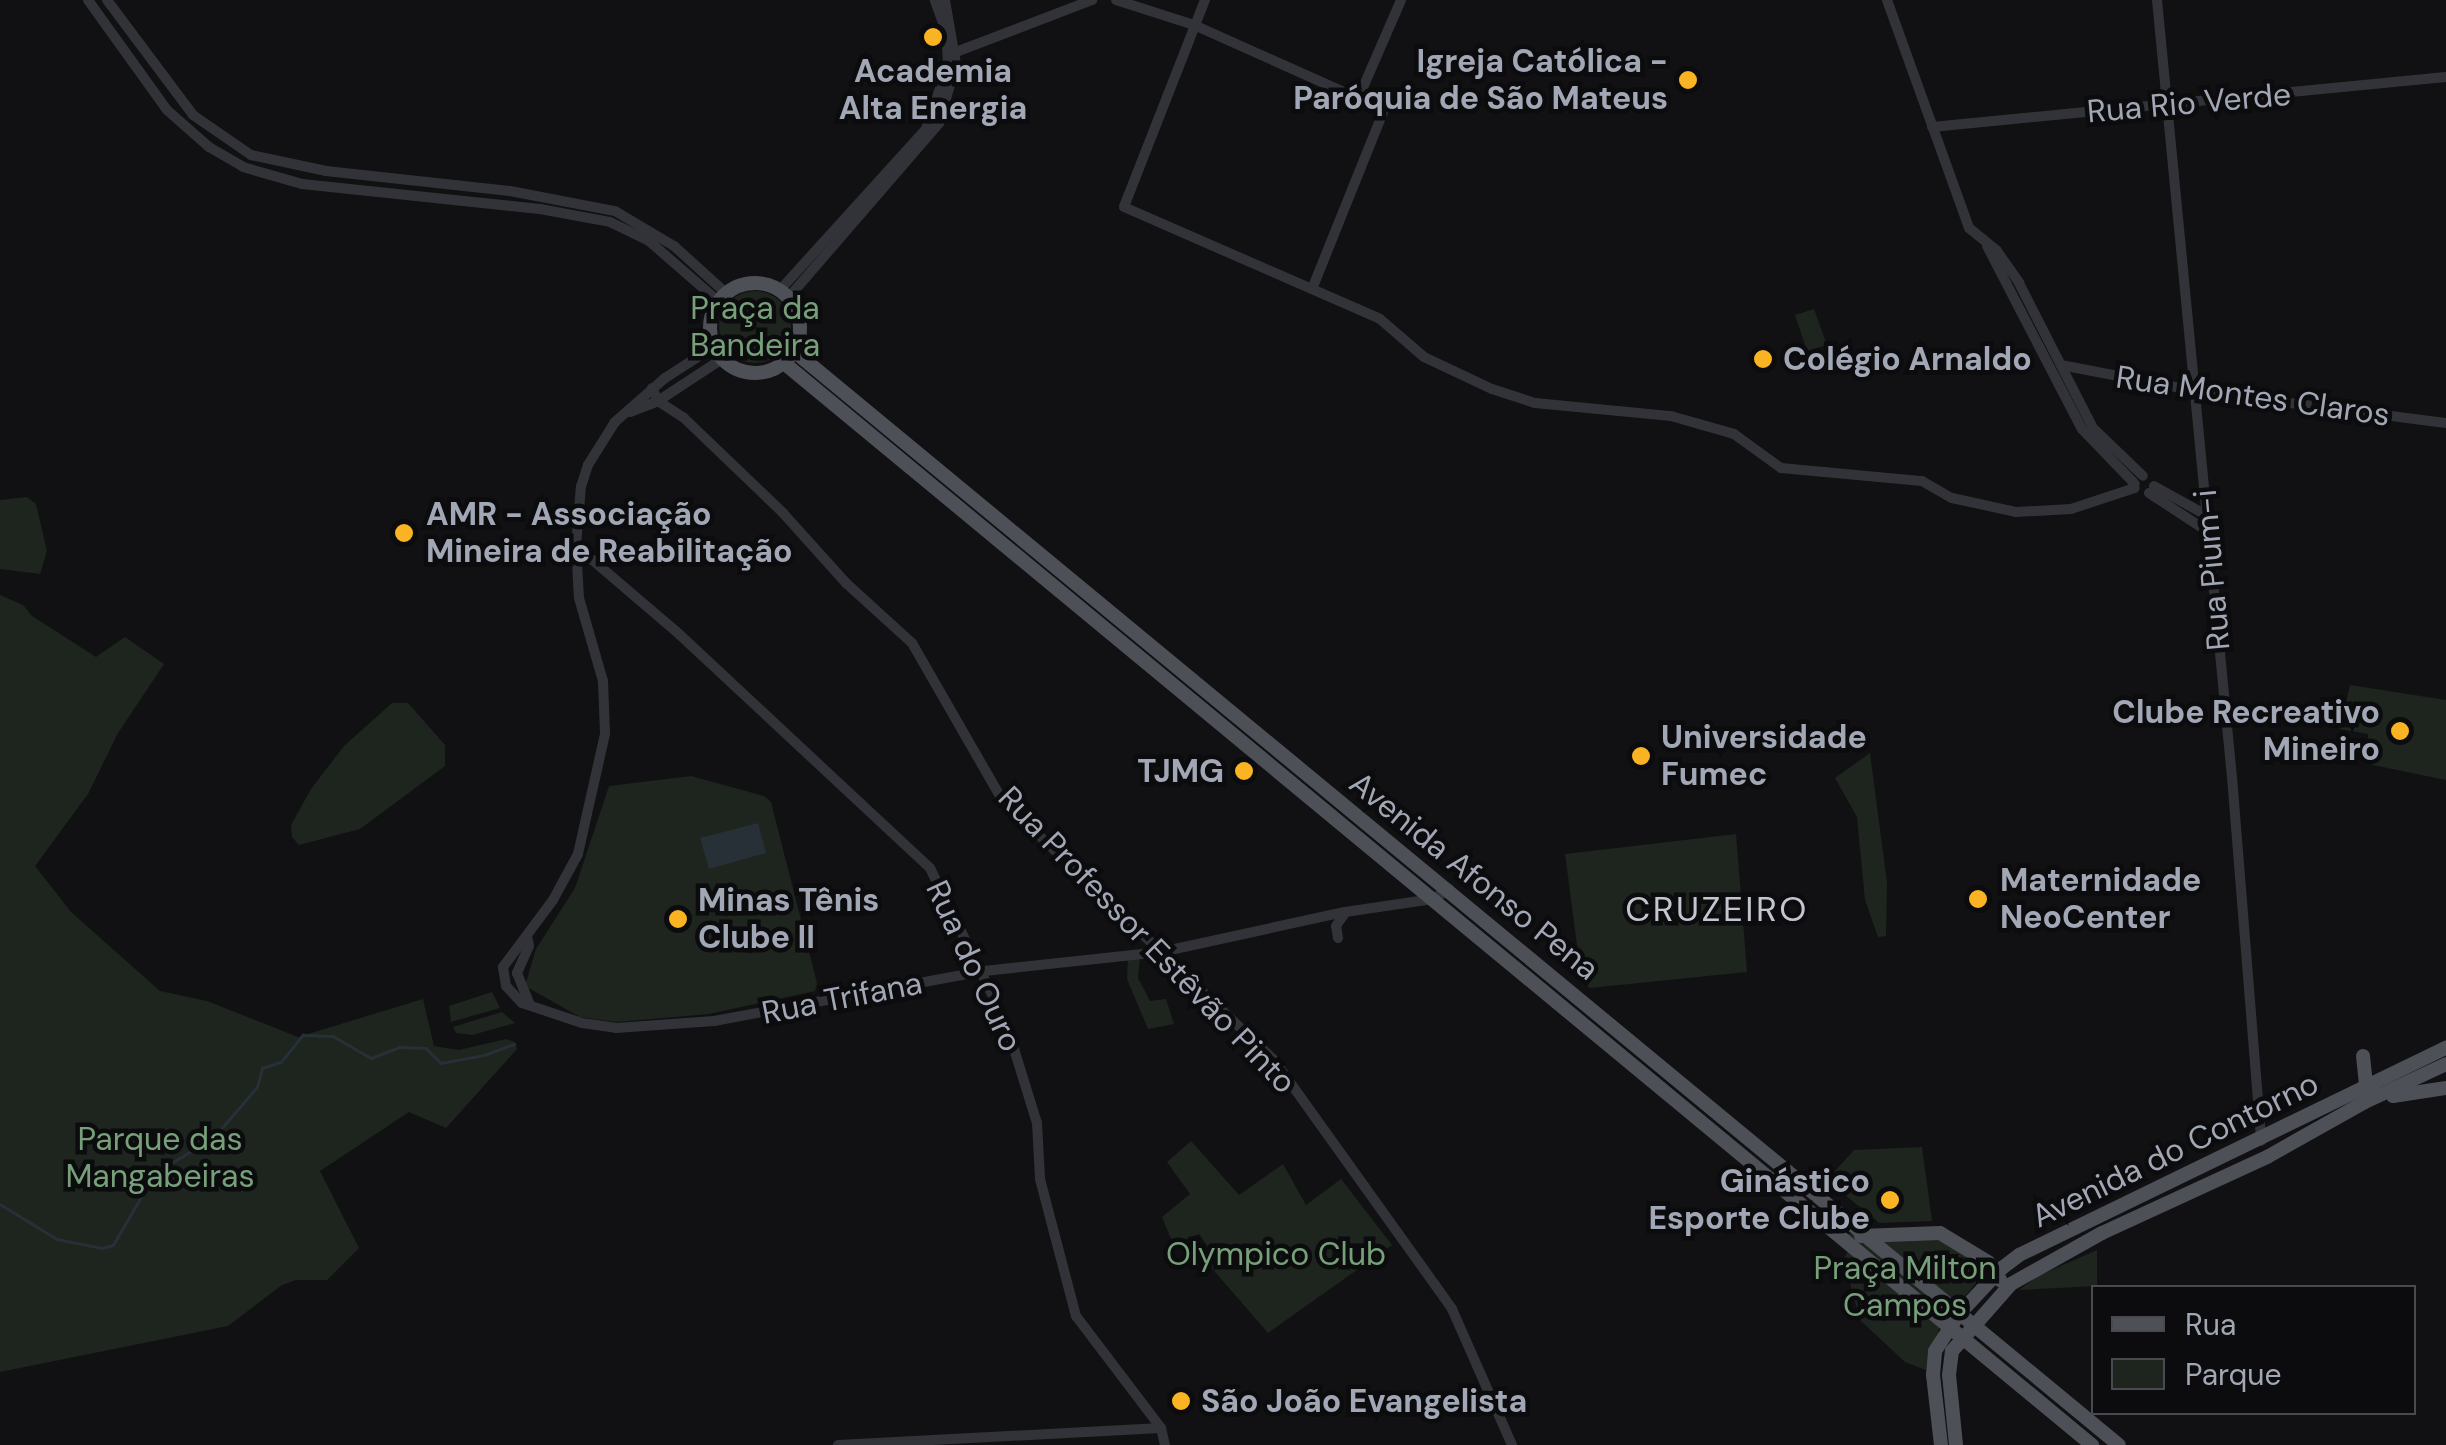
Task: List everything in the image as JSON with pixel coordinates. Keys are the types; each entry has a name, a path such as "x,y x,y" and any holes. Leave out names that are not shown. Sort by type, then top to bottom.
{"main road":[{"path":"753,282 785,294 801,329 789,357 767,372 747,373 718,353 710,323 722,297 753,282"},
{"name":"Avenida Afonso Pena","path":"789,357 1317,794 1433,900 1836,1230 1954,1320 1972,1324 2119,1445"},
{"name":"Avenida Afonso Pena","path":"1317,794 1449,889 1864,1237 1954,1320 1962,1338 2092,1445"},
{"name":"Avenida do Contorno","path":"1956,1445 1949,1375 1952,1351 2011,1284 2102,1233 2268,1157 2446,1048"},
{"path":"2363,1056 2366,1094 2446,1088"},
{"name":"Avenida do Contorno","path":"1941,1445 1933,1376 1935,1351 1954,1320 1998,1271 2019,1255 2366,1094 2444,1068"},
{"path":"1836,1230 1864,1237 1940,1233 1998,1271 2001,1281 2011,1284"},
{"path":"2093,1426 2104,1415"}],"street":[{"path":"88,0 167,110 209,147 244,167 302,184 540,209 610,222 649,242 722,297"},
{"path":"107,0 193,115 251,154 326,172 510,191 615,212 674,246 722,297"},
{"path":"785,294 926,129 948,65 946,32 936,0"},
{"path":"785,294 940,122 951,89 956,52 945,0"},
{"path":"956,52 1092,0"},
{"path":"1116,0 1194,24 1384,110 1312,290"},
{"path":"1204,0 1124,207 1380,319 1424,357 1492,389 1534,402 1671,416 1718,426 1781,468 1922,480 1968,503 2016,512 2070,509 2143,487"},
{"path":"1358,99 1401,0"},
{"name":"Rua Pium-i","path":"2157,0 2196,391 2261,1141"},
{"path":"1885,2 1969,228 1986,245 2011,284 2082,429 2143,487 2207,531"},
{"name":"Rua Rio Verde","path":"1932,127 2446,77"},
{"path":"1986,245 1998,251 2018,283 2092,428 2143,487 2206,515"},
{"path":"593,561 577,570 581,486 606,433 652,388 718,353"},
{"path":"624,414 658,401 718,353"},
{"name":"Rua Montes Claros","path":"2060,365 2196,391 2446,423"},
{"name":"Rua Professor Estêvão Pinto","path":"652,388 658,401 683,417 784,513 846,584 912,643 1003,801 1290,1079 1370,1200 1452,1309 1512,1445"},
{"name":"Rua do Ouro","path":"576,546 680,634 930,868 1006,1022 1037,1124 1040,1179 1076,1316 1162,1428 1165,1445"},
{"name":"Rua Trifana","path":"577,570 579,598 602,681 605,734 578,854 528,936 529,946 517,973 529,1002 548,1012 616,1028 714,1021 984,971 1161,952 1345,912 1433,900"},
{"path":"1433,900 1449,889"},
{"path":"1338,938 1338,920 1345,912"},
{"path":"2426,1058 2444,1068"},
{"path":"838,1445 1162,1428"}],"green space":[{"name":"Praça da Bandeira","path":"755,291 769,293 781,301 789,313 789,341 781,353 769,361 755,363 741,361 729,353 721,341 719,327 721,313 729,301 741,293"},
{"path":"1814,309 1827,345 1807,351 1795,315"},
{"path":"27,497 36,504 47,551 40,574 0,569 0,500"},
{"name":"Parque das Mangabeiras","path":"0,595 23,605 32,616 96,657 125,637 164,664 118,733 88,794 35,866 71,912 160,991 207,1001 298,1037 423,999 434,1046 459,1050 506,1039 515,1042 517,1049 446,1128 409,1112 320,1171 359,1248 327,1280 296,1280 282,1285 228,1326 0,1372"},
{"name":"Clube Recreativo Mineiro","path":"2350,685 2446,700 2446,780 2368,764 2368,734 2340,729"},
{"path":"392,703 408,703 445,745 445,766 360,829 299,845 292,837 291,825 311,789 344,746"},
{"path":"1870,753 1887,883 1886,936 1878,937 1865,900 1857,817 1835,778"},
{"name":"Minas Tênis Clube II","path":"691,776 764,796 771,802 817,983 815,991 709,1014 617,1022 580,1017 525,986 536,949 575,888 609,786"},
{"path":"1736,834 1747,972 1590,988 1582,983 1565,854"},
{"path":"1128,956 1140,956 1138,978 1150,1001 1166,999 1174,1024 1148,1029 1127,979"},
{"path":"492,992 500,1008 451,1022 449,1006"},
{"path":"502,1012 515,1023 472,1035 456,1033 453,1027"},
{"name":"Olympico Club","path":"1191,1141 1239,1195 1283,1164 1306,1205 1341,1179 1392,1245 1268,1333 1203,1258 1211,1251 1199,1234 1173,1244 1162,1217 1190,1194 1167,1162"},
{"name":"Ginástico Esporte Clube","path":"1922,1147 1932,1221 1879,1223 1827,1180 1854,1150"},
{"name":"Praça Milton Campos","path":"1834,1234 1923,1234 1953,1245 1984,1273 1939,1328 1931,1372 1905,1362 1860,1320 1850,1283 1836,1271 1850,1248"},
{"path":"2097,1250 2097,1285 2019,1290 2038,1276"}],"shaded area":[{"path":"758,823 766,853 709,869 700,838"}],"waterway":[{"path":"0,1204 57,1239 102,1248 113,1245 155,1173 213,1138 257,1087 262,1068 281,1062 303,1035 333,1036 371,1058 399,1047 426,1048 441,1063 484,1055 514,1044"}],"place":[{"name":"Academia Alta Energia","path":"933,37"},
{"name":"Igreja Católica - Paróquia de São Mateus","path":"1688,80"},
{"name":"Colégio Arnaldo","path":"1763,359"},
{"name":"AMR - Associação Mineira de Reabilitação","path":"404,533"},
{"name":"Clube Recreativo Mineiro","path":"2400,731"},
{"name":"Universidade Fumec","path":"1641,756"},
{"name":"TJMG","path":"1244,771"},
{"name":"Maternidade NeoCenter","path":"1978,899"},
{"name":"Minas Tênis Clube II","path":"678,919"},
{"name":"Ginástico Esporte Clube","path":"1890,1200"},
{"name":"São João Evangelista","path":"1181,1401"}],"district":[{"name":"CRUZEIRO","path":"1717,909"}]}
